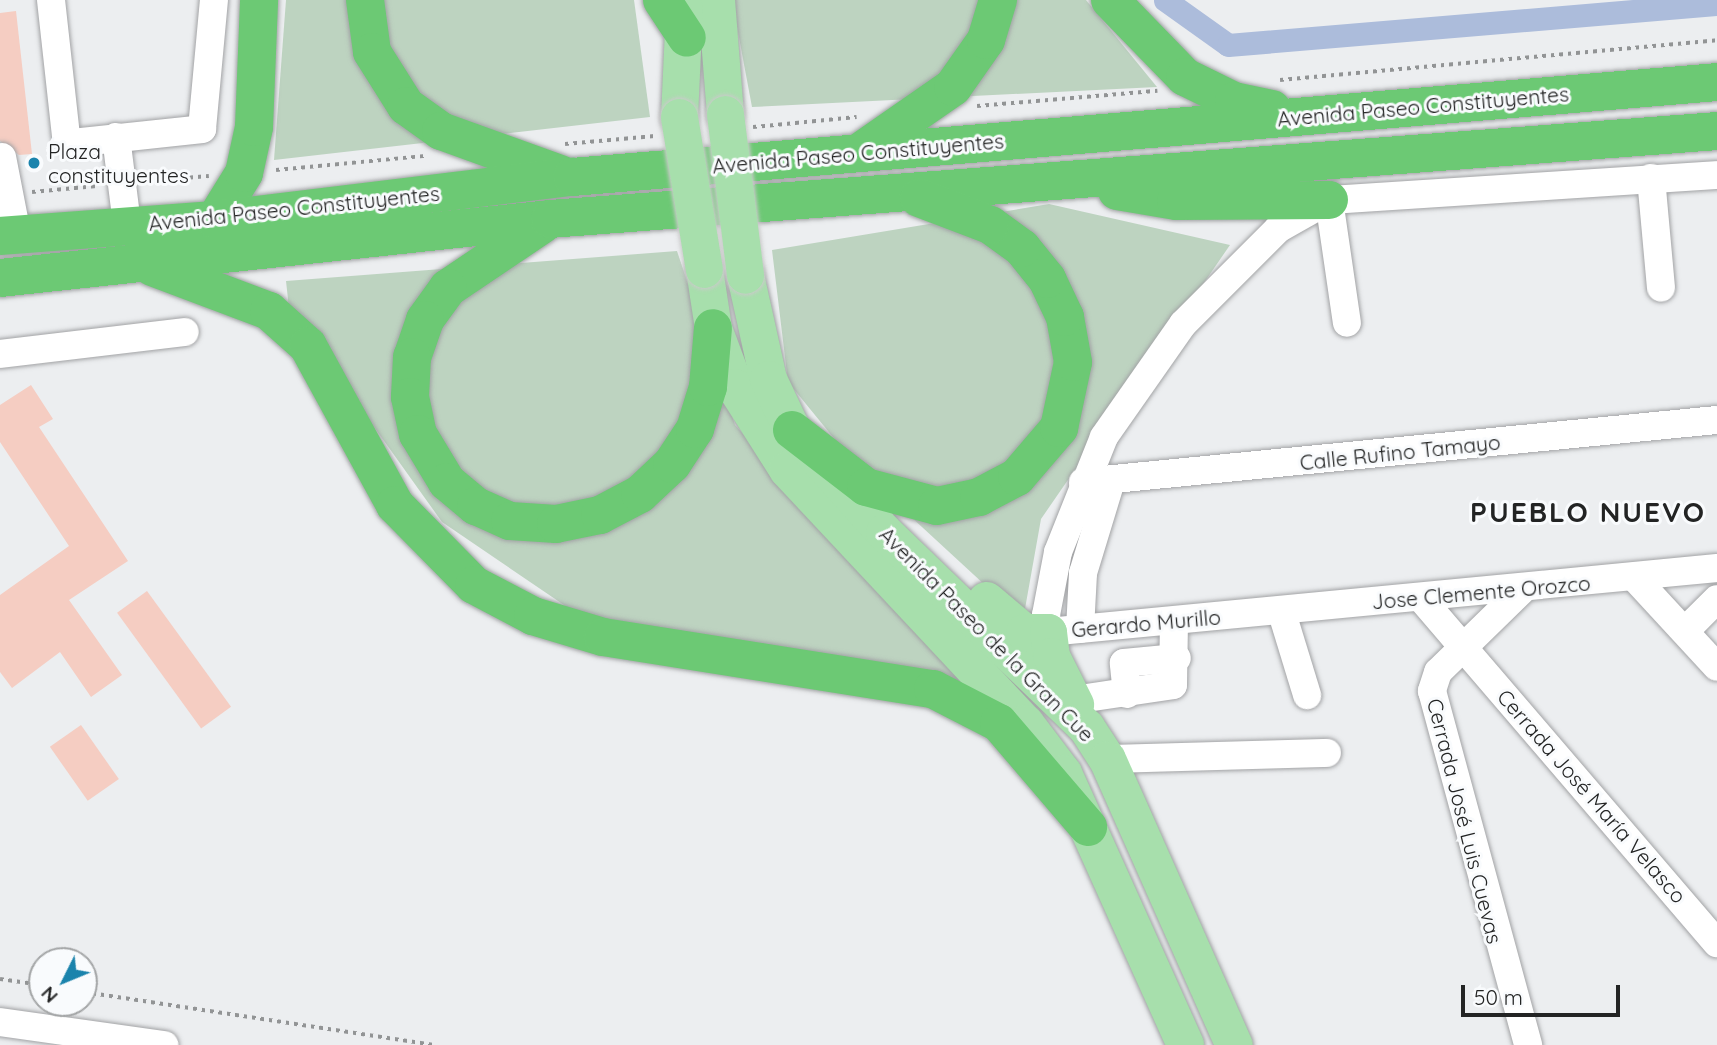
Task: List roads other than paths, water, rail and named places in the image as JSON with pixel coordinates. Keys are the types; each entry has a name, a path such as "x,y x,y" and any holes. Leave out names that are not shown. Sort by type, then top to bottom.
{"highway":[{"path":"215,220 244,173 254,127 259,0"},
{"path":"365,0 380,72 422,120 487,151 572,177"},
{"path":"662,0 687,38"},
{"path":"858,153 953,87 986,40 998,0"},
{"path":"1110,0 1150,48 1200,87 1305,116"},
{"name":"Avenida Paseo Constituyentes","path":"8,235 127,224 215,220 572,177 1717,82"},
{"name":"Avenida Paseo Constituyentes","path":"0,278 550,219 1717,131"},
{"path":"1064,181 1176,201 1329,200"},
{"path":"792,430 876,492 937,506 979,497 1017,477 1059,428 1073,362 1065,317 1047,279 1022,248 990,225 903,193"},
{"path":"550,219 455,281 417,338 410,397 418,434 447,482 476,506 510,521 556,524 600,515 640,494 672,464 695,429 708,387 713,328"},
{"path":"143,264 269,311 308,346 395,505 474,585 533,616 603,637 933,689 999,723 1088,827"},
{"path":"0,297 53,272"}],"main road":[{"name":"Avenida Paseo de la Gran Cue","path":"684,0 687,38 679,117 713,328 736,387 787,469 1025,723 1063,773 1185,1045"},
{"name":"Avenida Paseo de la Gran Cue","path":"716,0 725,114 745,275 768,379 792,430 884,532 1080,714 1107,759 1233,1044"},
{"path":"884,532 941,562 1024,632 1064,630 1051,656 1080,714"}],"street":[{"path":"51,0 67,140 194,133 205,126 214,0"},
{"path":"116,137 127,224"},
{"path":"2,157 8,235"},
{"path":"1064,630 1046,592 1083,482 1134,388 1183,324 1278,229 1329,200 1717,174"},
{"path":"1651,178 1661,288"},
{"path":"1329,200 1347,323"},
{"path":"0,354 185,332"},
{"name":"Calle Rufino Tamayo","path":"1083,482 1717,420"},
{"path":"1064,630 1111,481"},
{"name":"Jose Clemente Orozco","path":"1244,614 1282,613 1419,597 1522,590 1717,568"},
{"path":"1634,577 1687,629 1717,667"},
{"path":"1467,650 1522,590"},
{"name":"Cerrada José María Velasco","path":"1419,597 1717,943"},
{"path":"1687,629 1717,599"},
{"path":"1282,613 1307,695"},
{"name":"Gerardo Murillo","path":"1064,630 1244,614"},
{"path":"1080,714 1127,694 1173,685 1177,658 1174,621"},
{"name":"Cerrada José Luis Cuevas","path":"1467,650 1438,672 1433,703 1528,1045"},
{"path":"1107,759 1326,753"},
{"path":"0,1022 164,1045"}],"waterway":[{"path":"1165,0 1228,45 1717,4"}],"place":[{"name":"Plaza constituyentes","path":"34,163"}],"district":[{"name":"PUEBLO NUEVO","path":"1588,512"}]}
